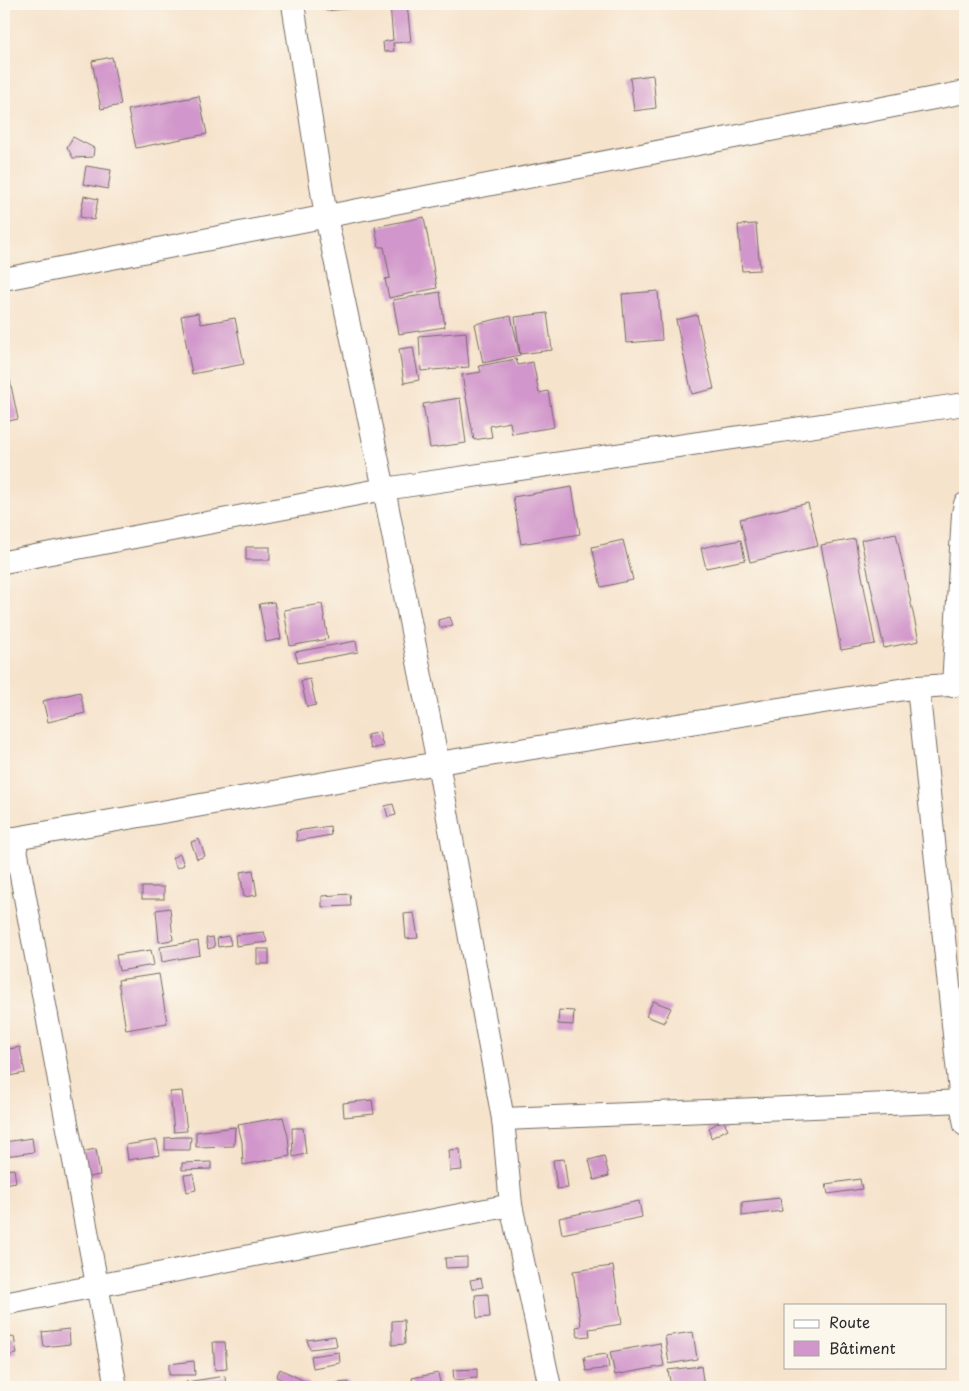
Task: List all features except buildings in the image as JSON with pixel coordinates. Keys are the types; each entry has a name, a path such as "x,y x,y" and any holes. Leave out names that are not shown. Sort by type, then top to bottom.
{"street":[{"path":"293,4 326,217 384,489 438,763 503,1119 511,1205 550,1387"},
{"path":"4,279 965,92"},
{"path":"4,562 384,489 965,404"},
{"path":"116,1387 9,839 438,763 918,687 959,685 963,514 965,504"},
{"path":"918,687 965,1125"},
{"path":"503,1119 963,1101"},
{"path":"4,1304 511,1205"}]}
